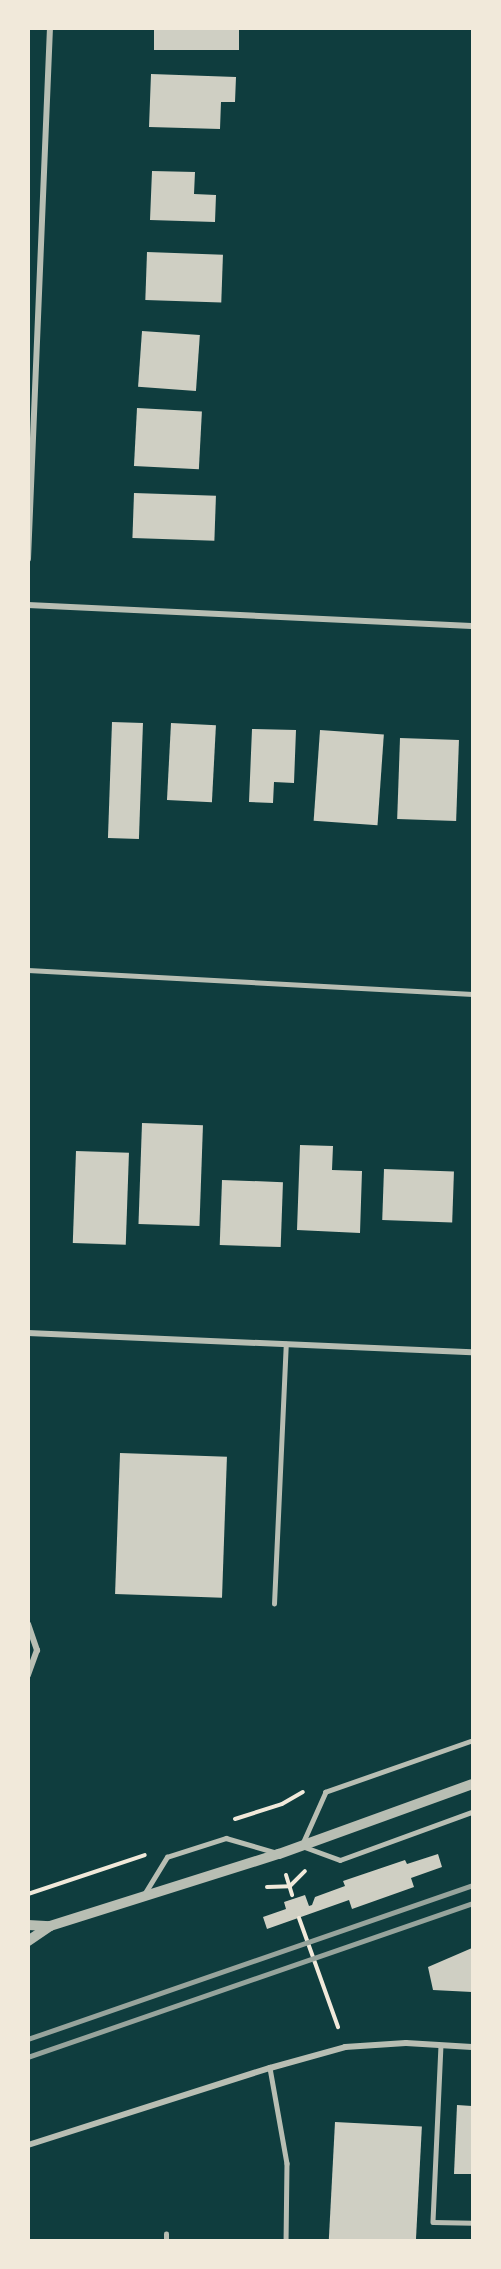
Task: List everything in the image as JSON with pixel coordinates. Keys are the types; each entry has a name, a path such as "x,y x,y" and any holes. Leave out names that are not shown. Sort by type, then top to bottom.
{"street":[{"path":"28,559 50,28"},
{"path":"28,605 472,626"},
{"path":"28,1333 472,1352"},
{"path":"28,1624 37,1650 28,1676"},
{"path":"28,1941 50,1926 279,1854 472,1784"},
{"path":"28,1924 50,1926"},
{"path":"28,2145 270,2068 345,2047 406,2043 472,2047"}],"lane":[{"path":"28,970 472,994"},
{"path":"274,1604 286,1344"},
{"path":"472,1741 326,1792 302,1846 340,1860 472,1812"},
{"path":"144,1896 168,1857 226,1838 279,1854"},
{"path":"441,2045 433,2222 472,2223"},
{"path":"270,2068 287,2163 286,2241"},
{"path":"166,2234 166,2241"}],"path":[{"path":"234,1820 282,1804 311,1786"},
{"path":"28,1894 154,1851"},
{"path":"267,1887 290,1886 306,1870"},
{"path":"290,1886 292,1895"},
{"path":"299,1918 345,2047"}],"building":[{"path":"154,28 239,28 239,50 154,50"},
{"path":"151,74 236,77 235,102 221,102 220,129 149,127"},
{"path":"152,171 195,172 194,194 216,195 215,222 150,220"},
{"path":"147,252 223,255 221,303 145,300"},
{"path":"142,331 200,335 196,391 138,387"},
{"path":"137,408 202,411 199,469 134,466"},
{"path":"134,493 216,496 214,541 132,538"},
{"path":"112,722 143,723 139,839 108,838"},
{"path":"171,723 216,725 212,802 167,800"},
{"path":"252,729 296,730 294,783 274,782 273,803 249,802"},
{"path":"320,730 384,734 377,825 314,821"},
{"path":"400,738 459,740 456,821 397,819"},
{"path":"142,1123 203,1125 199,1226 138,1224"},
{"path":"300,1145 333,1146 332,1170 362,1171 360,1233 297,1230"},
{"path":"76,1151 129,1153 126,1245 73,1243"},
{"path":"384,1169 454,1171 452,1222 382,1220"},
{"path":"222,1180 283,1182 281,1247 220,1245"},
{"path":"120,1453 227,1457 222,1598 115,1594"},
{"path":"438,1854 442,1867 411,1878 414,1887 352,1909 349,1900 267,1929 263,1917 286,1909 284,1902 305,1895 309,1906 312,1905 315,1897 345,1886 343,1881 405,1860 407,1864"},
{"path":"472,1948 472,1992 433,1990 428,1967"},
{"path":"457,2105 472,2106 472,2174 454,2174"},
{"path":"335,2122 422,2127 416,2240 329,2240"}],"railway":[{"path":"28,2039 472,1885"},
{"path":"28,2057 472,1903"}]}
